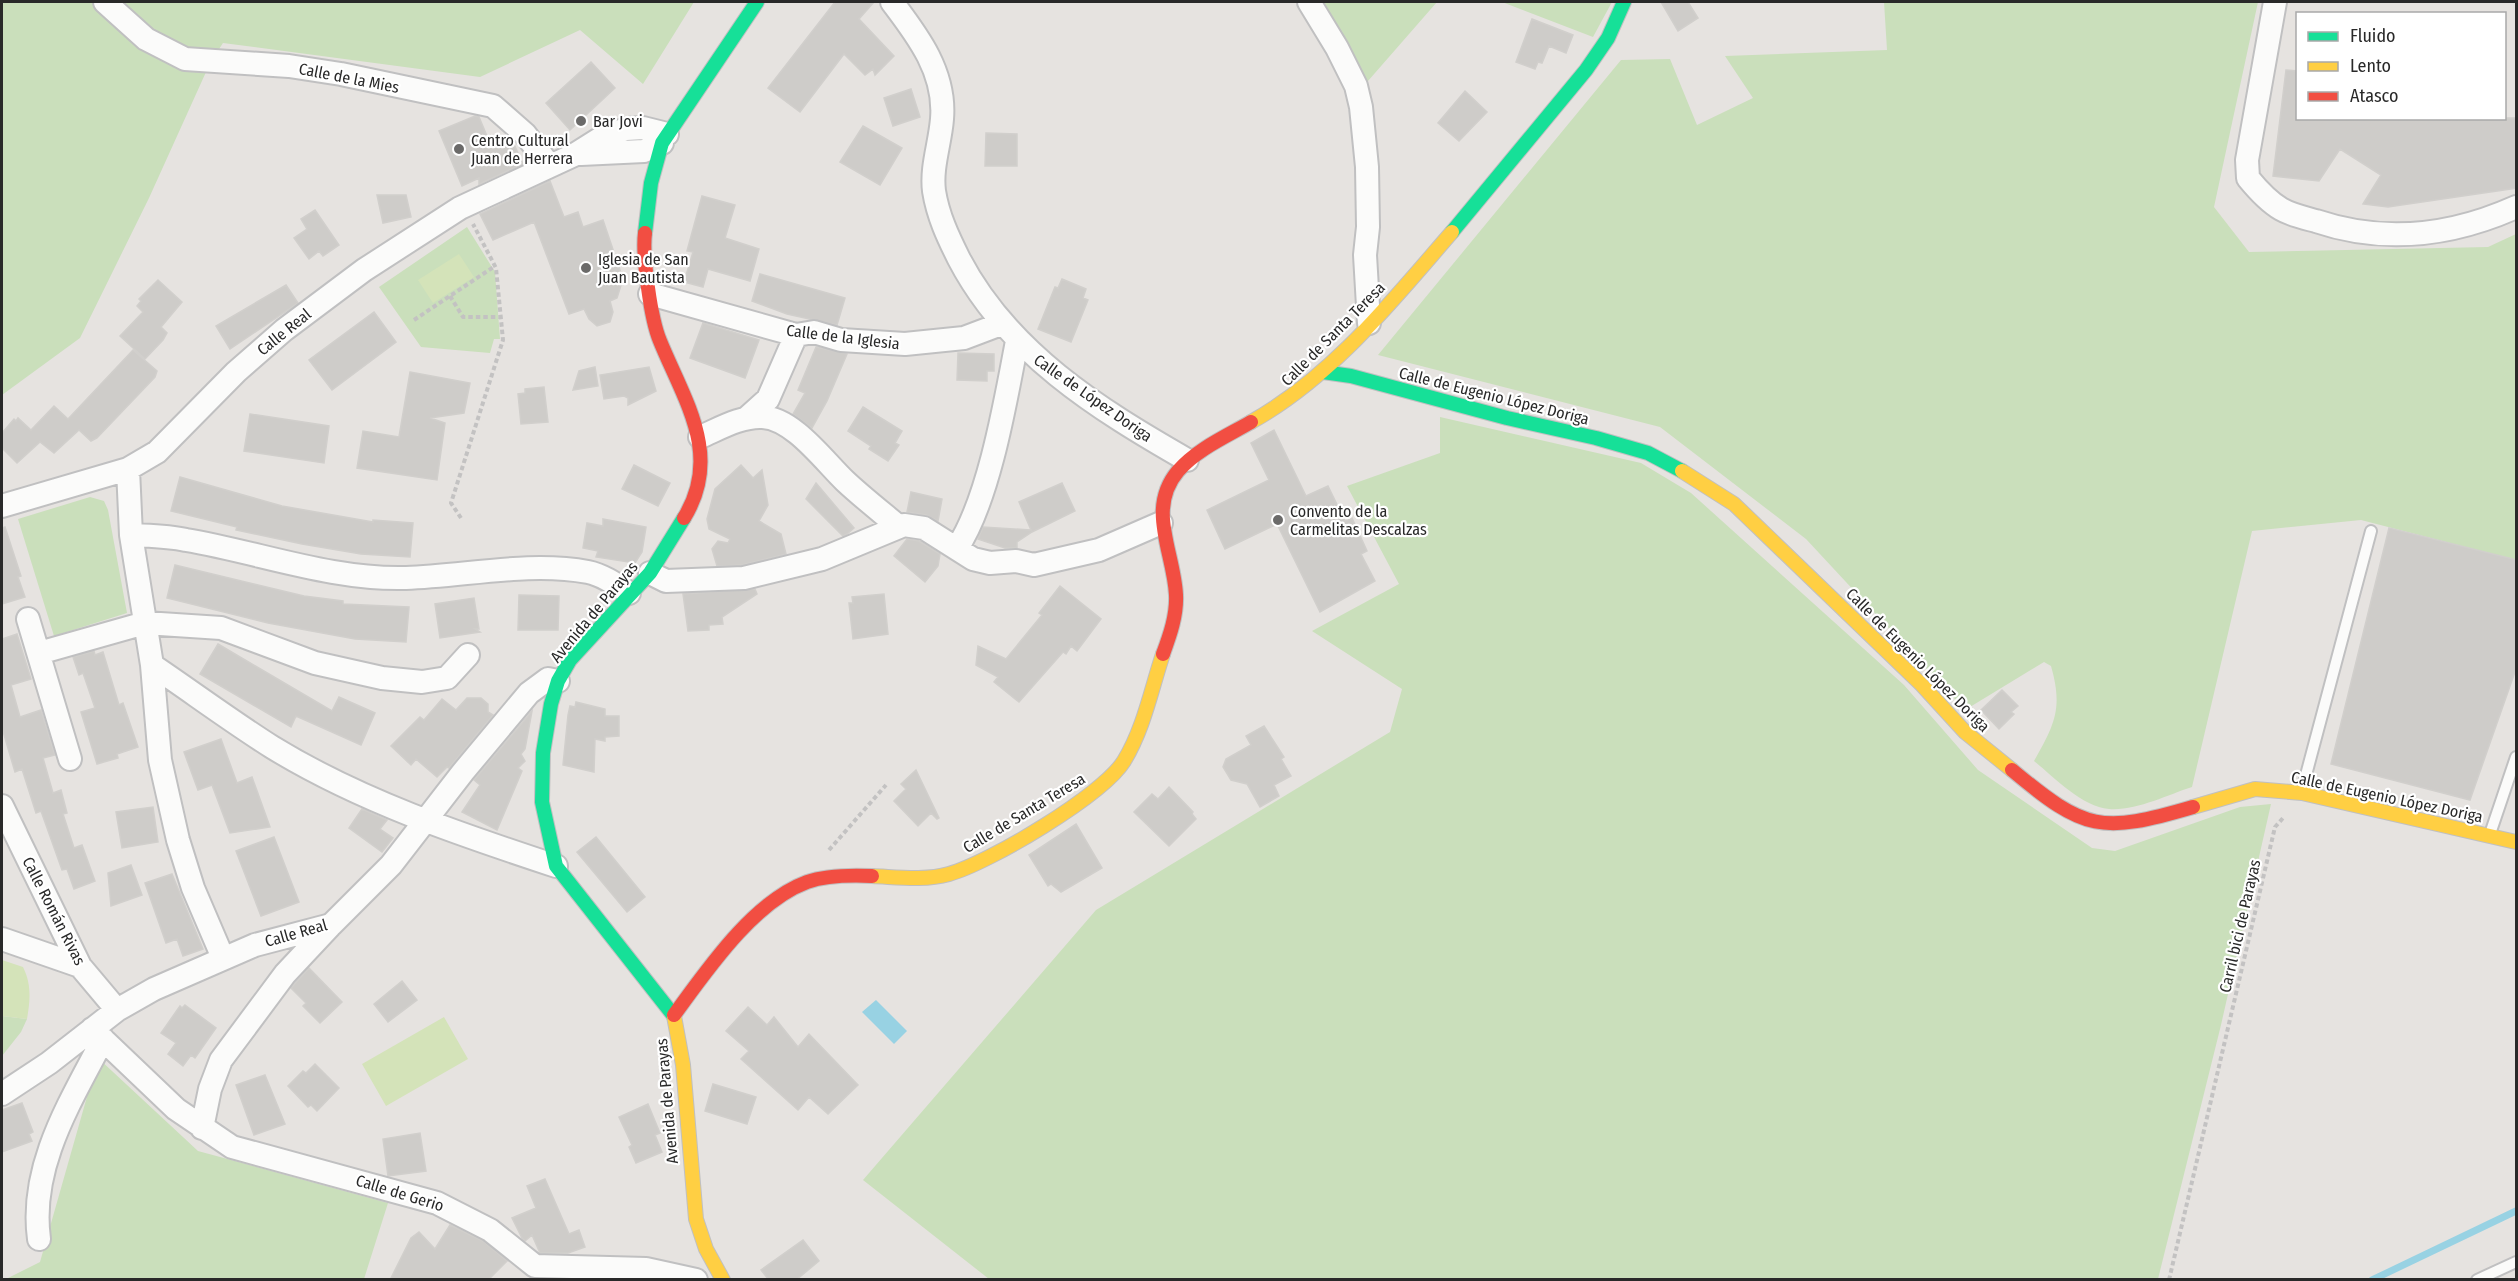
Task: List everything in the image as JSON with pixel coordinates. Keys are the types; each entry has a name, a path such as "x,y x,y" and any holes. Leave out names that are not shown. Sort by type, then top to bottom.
{"street":[{"name":"Calle de la Mies","path":"105,2 146,39 185,59 289,66 341,74 493,106 525,134 549,166"},
{"name":"Avenida de Parayas","path":"710,1279 706,1249 696,1219 683,1065 674,1015 556,866 542,802 543,753 551,704 558,681 570,660 629,593 650,573 690,508 700,478 700,437 682,388 659,339 650,294 644,239 650,194 664,139 757,2"},
{"name":"Calle de López Doriga","path":"892,2 923,43 943,100 934,166 934,190 940,220 974,287 1001,324 1044,366 1086,396 1187,460"},
{"path":"1308,2 1337,48 1356,86 1361,107 1367,167 1368,227 1365,255 1369,323"},
{"name":"Calle de Santa Teresa","path":"674,1015 753,921 791,889 803,884 848,876 938,877 960,870 1034,830 1098,789 1118,771 1132,748 1142,724 1174,621 1176,598 1174,574 1161,523 1167,486 1187,460 1276,410 1323,372 1472,210 1579,82 1606,44 1624,2"},
{"path":"2275,2 2247,160 2248,178 2281,210 2357,232 2388,236 2440,232 2492,218 2517,207"},
{"name":"Calle Real","path":"2,506 128,469 157,452 236,372 284,330 364,270 460,208 574,155 600,138 626,129 643,128 664,139"},
{"name":"Calle Real","path":"574,155 611,151 621,153 644,151 664,139"},
{"path":"621,153 634,162 650,194"},
{"name":"Calle de la Iglesia","path":"650,294 796,334 814,332 841,340 905,344 964,338 1001,324"},
{"path":"700,437 748,417 768,399 796,334"},
{"path":"957,548 967,533 987,469 1017,341"},
{"name":"Calle de Eugenio López Doriga","path":"1323,372 1351,376 1507,418 1596,438 1648,453 1689,475 1734,504 1922,685 1965,732 2051,803 2080,819 2111,825 2152,819 2255,789 2302,793 2517,842"},
{"path":"748,417 764,417 793,430 844,480 898,526"},
{"path":"128,469 131,535 152,665 160,760 178,840 193,888 224,958"},
{"path":"650,573 666,581 744,578 822,559 858,546 898,526 924,528 974,559 990,563 1016,561 1034,565 1099,550 1161,523"},
{"path":"131,535 183,539 328,571 369,576 405,578 526,570 590,572 629,593"},
{"path":"28,619 70,759"},
{"path":"39,653 145,623 220,628 315,663 382,678 422,681 447,678 468,655"},
{"path":"152,665 273,748 335,780 425,823 556,866"},
{"name":"Calle Real","path":"2,1094 98,1034 117,1010 154,990 255,945 331,925 391,865 463,772 529,693 548,679 558,681"},
{"name":"Calle Román Rivas","path":"2,806 80,966 117,1010"},
{"path":"202,1128 210,1089 220,1060 285,974 331,925"},
{"path":"2,939 80,966"},
{"path":"39,1239 36,1218 43,1168 98,1034"},
{"name":"Calle de Gerio","path":"98,1034 176,1109 232,1148 437,1203 490,1230 535,1266 646,1269 710,1279"}],"lane":[{"path":"2302,793 2371,531"},
{"path":"2490,835 2517,757"},
{"path":"2478,1280 2517,1262"}],"path":[{"path":"460,208 472,222 495,266 503,340 451,503 461,518"},
{"path":"414,320 495,266"},
{"path":"450,296 463,317 501,317"},
{"path":"827,852 886,785"},
{"name":"Carril bici de Parayas","path":"2169,1280 2275,827 2290,811"}],"green space":[{"path":"2,2 694,2 643,84 580,30 480,77 223,43 211,61 149,198 80,338 2,395"},
{"path":"1317,2 1437,2 1361,89"},
{"path":"1502,2 1612,2 1593,37"},
{"path":"1884,2 2258,2 2214,207 2249,252 2488,247 2516,234 2516,560 2361,520 2252,531 2192,787 2141,805 2119,809 2099,807 2079,797 2034,761 2052,726 2055,715 2056,693 2051,666 2044,662 1965,710 1806,539 1660,427 1378,355 1621,60 1670,59 1697,125 1753,98 1725,56 1887,50"},
{"path":"467,227 495,272 500,339 494,339 490,353 421,347 379,287"},
{"path":"459,254 474,277 433,303 418,280"},
{"path":"1440,417 1641,463 1691,493 1904,685 1978,770 2092,848 2115,851 2240,807 2271,804 2221,1025 2158,1279 989,1279 863,1180 1096,910 1390,732 1402,689 1312,631 1399,584 1347,486 1440,453"},
{"path":"90,497 104,501 108,510 127,613 54,636 18,519"},
{"path":"2,960 23,967 26,974 29,993 27,1019 2,1016"},
{"path":"2,1016 27,1019 21,1032 2,1056"},
{"path":"444,1017 468,1059 386,1106 362,1064"},
{"path":"98,1058 198,1151 388,1203 364,1279 4,1280 40,1262"}],"water":[{"path":"876,1000 907,1031 894,1044 862,1012"}],"building":[{"path":"835,2 874,2 859,19 894,56 875,75 873,69 865,75 844,54 800,112 768,88"},
{"path":"1661,2 1688,2 1698,18 1678,31"},
{"path":"1532,19 1573,35 1566,53 1549,46 1542,63 1538,62 1535,69 1516,62"},
{"path":"591,62 615,88 570,130 546,103"},
{"path":"2286,70 2296,71 2296,120 2506,120 2506,118 2517,118 2517,188 2388,207 2363,204 2381,175 2340,149 2319,181 2273,176"},
{"path":"911,89 920,117 893,126 884,98"},
{"path":"1465,91 1487,112 1459,141 1438,123"},
{"path":"475,116 479,117 492,148 512,140 523,164 479,184 479,178 462,186 439,131"},
{"path":"863,126 902,148 880,185 840,162"},
{"path":"986,133 1017,134 1017,166 985,166"},
{"name":"Iglesia de San Juan Bautista","path":"550,181 564,217 578,212 583,227 603,220 623,279 617,298 610,301 613,312 610,322 597,326 589,319 584,309 569,314 534,222 493,240 480,214"},
{"path":"377,195 406,195 411,217 383,223"},
{"path":"702,196 735,205 725,238 759,249 750,281 708,269 703,287 684,282 693,252 687,251"},
{"path":"315,210 339,245 323,256 319,251 309,259 294,238 307,229 301,219"},
{"path":"760,274 845,298 837,325 787,314 752,301"},
{"path":"1062,279 1086,289 1083,298 1088,300 1071,342 1038,329 1055,287 1058,288"},
{"path":"158,280 182,302 161,327 167,333 163,340 145,359 120,336 143,312 137,306 141,301 139,299"},
{"path":"286,285 298,303 230,349 216,326"},
{"path":"374,312 396,342 332,390 309,360"},
{"path":"703,323 759,340 745,378 690,358"},
{"path":"816,347 847,354 827,401 812,428 793,414 805,393 798,390"},
{"path":"133,350 157,371 155,377 97,438 91,441 79,430 54,453 40,442 17,463 2,448 2,433 14,419 16,421 18,418 31,430 54,406 68,419"},
{"path":"958,353 994,354 994,371 987,371 987,381 957,380"},
{"path":"595,367 598,386 573,390 579,371"},
{"path":"649,367 656,391 628,405 628,398 624,396 604,399 600,375"},
{"path":"410,372 470,383 464,413 430,418 445,423 437,480 357,468 363,431 399,437"},
{"path":"544,387 548,422 521,424 518,394 525,393 525,389"},
{"path":"863,407 902,431 895,443 899,445 888,461 848,431"},
{"path":"250,414 329,426 324,463 244,451"},
{"name":"Convento de la Carmelitas Descalzas","path":"1274,430 1306,496 1328,486 1345,521 1352,518 1367,551 1361,554 1375,581 1320,612 1277,524 1225,549 1207,510 1269,480 1251,443"},
{"path":"634,465 670,483 658,506 622,489"},
{"path":"741,465 753,478 762,470 768,505 759,521 781,534 786,554 742,565 717,566 712,549 718,541 728,543 730,539 709,529 707,519 715,489"},
{"path":"180,477 282,506 373,522 373,520 413,523 410,557 361,554 302,544 236,530 237,527 171,511"},
{"path":"816,483 854,528 847,534 843,536 806,499"},
{"path":"1062,483 1075,511 1032,532 1017,542 1017,548 1005,548 978,539 983,527 1031,530 1019,502"},
{"path":"911,492 942,499 938,521 926,515 907,512"},
{"path":"603,519 646,527 642,552 635,563 596,557 598,551 583,548 587,523 603,526"},
{"path":"5,527 21,576 18,577 25,597 2,604 2,528"},
{"path":"2389,528 2517,560 2517,666 2470,800 2331,764"},
{"path":"907,539 919,541 940,554 938,566 925,582 894,556"},
{"path":"175,565 304,596 343,601 343,604 409,607 406,642 355,639 268,623 167,598"},
{"path":"1060,586 1101,619 1077,651 1071,646 1066,654 1063,652 1019,702 994,682 998,677 976,665 978,646 1006,659 1042,615 1039,613"},
{"path":"755,589 757,594 722,617 723,624 709,625 709,630 688,631 683,594"},
{"path":"884,594 888,634 853,639 849,603 853,603 852,597"},
{"path":"519,595 559,596 558,630 518,630"},
{"path":"474,598 479,629 475,629 480,632 440,638 435,604"},
{"path":"17,634 31,679 11,685 20,717 41,710 55,755 43,758 53,793 61,790 67,813 63,814 74,848 82,845 95,881 74,889 67,869 62,870 41,811 36,813 22,769 15,772 2,728 2,639"},
{"path":"218,644 332,711 339,697 375,713 361,745 296,716 291,727 200,674"},
{"path":"94,651 95,655 103,652 119,705 123,703 138,747 117,754 118,758 97,764 81,712 95,708 83,673 79,675 73,657"},
{"path":"2002,690 2018,706 2011,712 2014,714 1999,729 1981,710"},
{"path":"467,698 481,698 488,704 488,712 493,715 449,768 447,767 437,777 416,759 411,765 391,746 420,717 424,720 442,699 456,710"},
{"path":"576,702 605,709 605,716 619,716 619,736 605,737 605,741 595,739 594,772 563,765 568,715 570,706 575,707"},
{"path":"532,711 525,749 521,754 525,761 518,768 522,771 497,830 462,812 480,785 474,780"},
{"path":"1264,726 1284,757 1281,759 1291,776 1274,785 1279,796 1260,807 1247,784 1231,780 1223,767 1226,759 1251,745 1246,736"},
{"path":"221,739 237,783 252,777 270,827 230,833 212,785 198,790 184,752"},
{"path":"916,770 939,818 937,819 931,813 918,826 894,801 906,789 901,784"},
{"path":"1169,787 1193,812 1196,819 1169,846 1134,812 1152,794 1158,799"},
{"path":"153,807 158,842 122,848 116,812"},
{"path":"362,809 387,820 380,829 393,838 382,852 349,828"},
{"path":"1076,824 1102,868 1061,892 1051,884 1048,886 1029,855"},
{"path":"274,837 299,902 261,916 236,851"},
{"path":"596,837 645,897 627,912 577,852"},
{"path":"131,865 142,895 111,906 108,873"},
{"path":"172,874 203,949 183,956 177,939 166,943 145,883"},
{"path":"309,968 342,1002 320,1023 303,1006 306,1003 291,988"},
{"path":"402,981 417,1000 388,1022 374,1004"},
{"path":"185,1005 216,1028 195,1058 191,1055 183,1066 168,1054 176,1043 161,1033 180,1006 182,1008"},
{"path":"748,1007 767,1025 774,1017 798,1047 809,1034 858,1085 828,1114 809,1097 798,1110 741,1059 749,1051 726,1031"},
{"path":"315,1064 339,1088 317,1111 311,1105 308,1107 288,1086 303,1071 306,1073"},
{"path":"265,1075 285,1124 254,1135 236,1085"},
{"path":"713,1084 756,1097 747,1124 705,1111"},
{"path":"22,1103 33,1132 29,1134 32,1141 2,1152 2,1110"},
{"path":"648,1104 660,1133 655,1135 662,1152 636,1163 629,1147 632,1145 619,1117"},
{"path":"420,1133 426,1171 388,1176 383,1139"},
{"path":"545,1179 569,1234 579,1230 585,1247 568,1253 540,1253 532,1235 525,1241 522,1238 512,1218 536,1208 527,1186"},
{"path":"450,1225 483,1241 507,1261 488,1280 390,1280 411,1238 419,1232 435,1249"},
{"path":"803,1240 819,1261 796,1280 769,1280 761,1270"}],"waterway":[{"path":"2372,1280 2516,1211"}],"traffic: fast":[{"path":"645,233 651,183 662,143 757,2"},
{"path":"1452,232 1586,70 1608,38 1624,2"},
{"path":"1323,372 1351,376 1507,418 1596,438 1648,453 1682,471"},
{"path":"674,1016 556,866 542,802 543,753 551,704 558,681 570,660 650,573 684,518"}],"traffic: slow":[{"path":"1251,422 1280,404 1334,360 1383,311 1452,232"},
{"path":"1682,471 1734,504 1922,685 1965,732 2012,770"},
{"path":"872,876 911,878 949,874 990,856 1070,809 1112,775 1124,761 1142,722 1163,654"},
{"path":"2193,807 2255,789 2302,793 2516,842"},
{"path":"674,1016 683,1065 696,1219 706,1249 723,1280"}],"traffic: jam":[{"path":"645,233 646,272 657,331 696,428 700,450 700,472 695,495 684,518"},
{"path":"1163,654 1176,602 1163,516 1164,500 1169,485 1178,471 1194,456 1251,422"},
{"path":"2012,770 2058,805 2077,816 2095,822 2136,821 2193,807"},
{"path":"674,1015 716,958 768,905 807,882 839,876 872,876"}],"place":[{"name":"Bar Jovi","path":"581,121"},
{"name":"Centro Cultural Juan de Herrera","path":"459,149"},
{"name":"Iglesia de San Juan Bautista","path":"586,268"},
{"name":"Convento de la Carmelitas Descalzas","path":"1278,520"}]}
